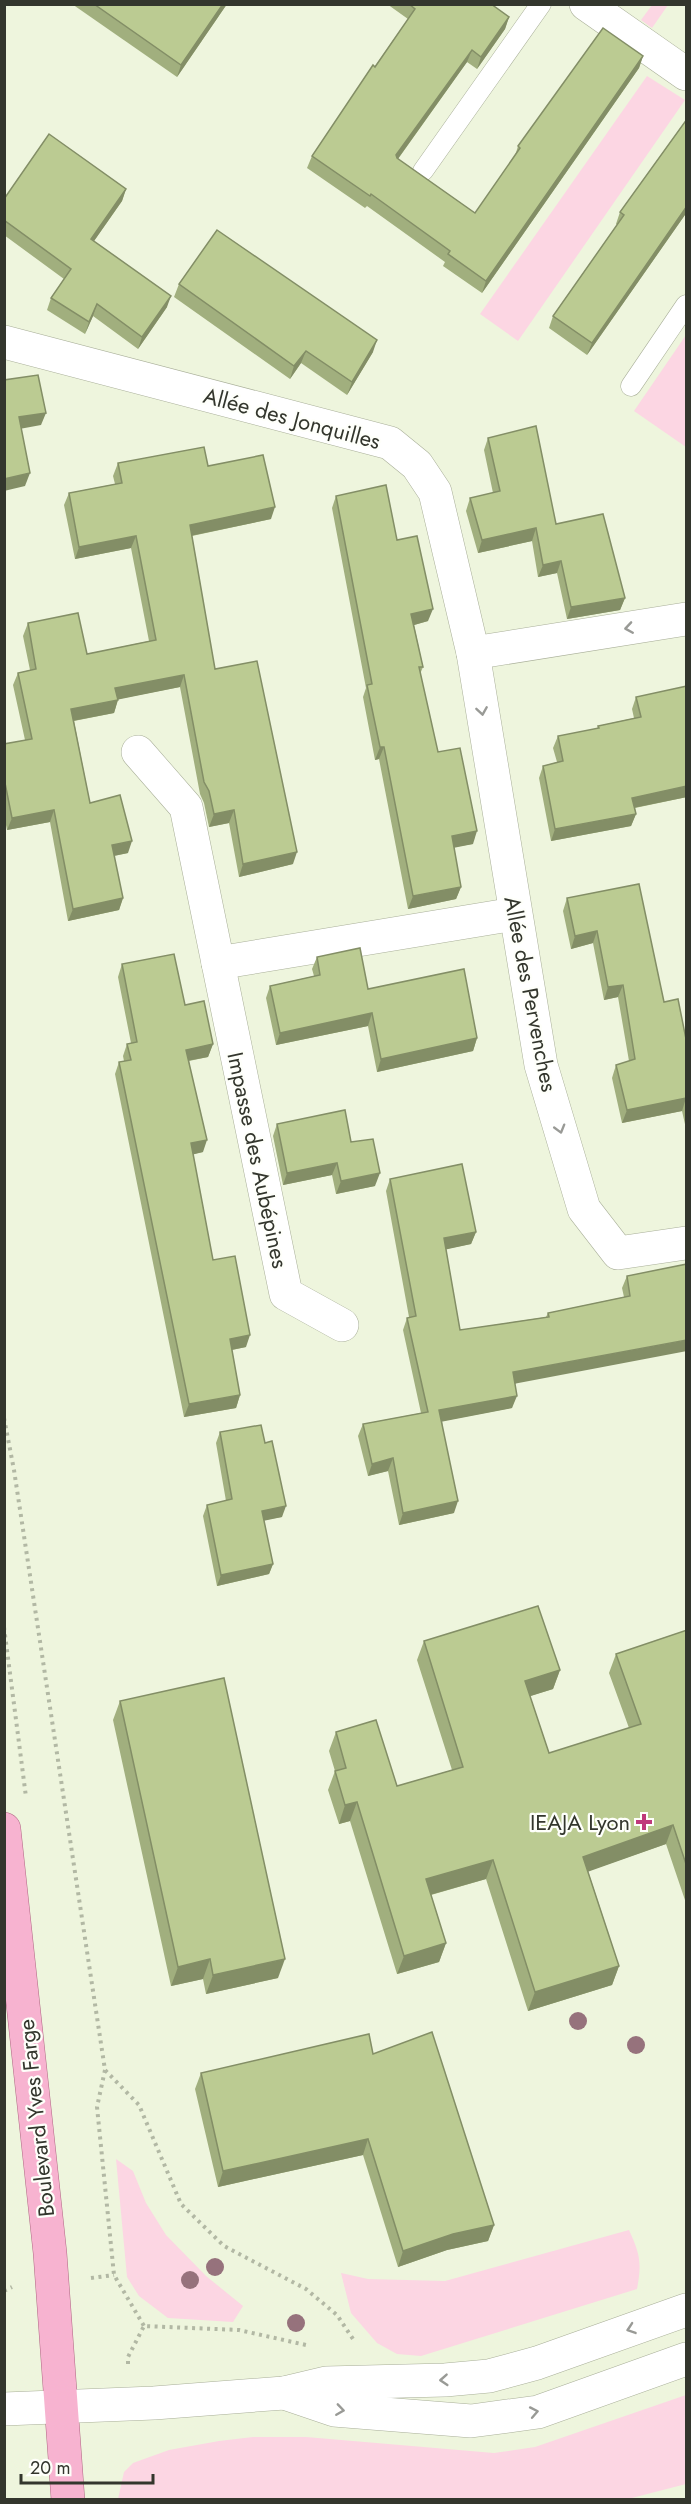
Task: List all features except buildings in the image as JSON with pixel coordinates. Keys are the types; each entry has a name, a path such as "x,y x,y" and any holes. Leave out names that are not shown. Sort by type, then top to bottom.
{"main road":[{"name":"Boulevard Yves Farge","path":"4,1829 50,2253 68,2499"}],"street":[{"path":"586,4 684,67"},
{"name":"Allée des Jonquilles","path":"4,342 390,443 417,465 435,492 473,653"},
{"path":"473,653 687,619"},
{"name":"Allée des Pervenches","path":"473,653 541,1065 584,1209 618,1253 687,1243"},
{"name":"Impasse des Aubépines","path":"138,752 186,807 286,1294 342,1325"},
{"path":"218,963 515,914"},
{"path":"4,2409 132,2404 284,2393 326,2383 445,2380 489,2376 537,2363 687,2310"},
{"path":"284,2393 334,2410 471,2421 538,2412 687,2359"}],"lane":[{"path":"423,171 541,4"},
{"path":"631,386 687,305"}],"path":[{"path":"4,1418 14,1470 105,2070 97,2107 114,2275 144,2326"},
{"path":"105,2070 139,2105 181,2204 224,2246 306,2289 337,2315 362,2351"},
{"path":"86,2278 114,2275"},
{"path":"4,2291 13,2287"},
{"path":"144,2326 239,2330 310,2346"},
{"path":"132,2404 128,2357 144,2326"}],"shaded area":[{"path":"652,5 668,5 652,28 641,20"},
{"path":"647,76 685,100 518,341 480,314"},
{"path":"686,335 686,447 634,411"},
{"path":"116,2159 133,2171 146,2203 166,2235 206,2276 243,2306 233,2322 168,2318 139,2296 127,2277"},
{"path":"629,2230 639,2259 637,2289 421,2356 397,2354 377,2343 351,2313 341,2273 368,2279 445,2281"},
{"path":"686,2395 686,2484 628,2499 118,2499 124,2472 133,2463 169,2450 253,2437 306,2437 494,2453 535,2447"}],"place":[{"name":"IEAJA Lyon","path":"644,1822"}]}
